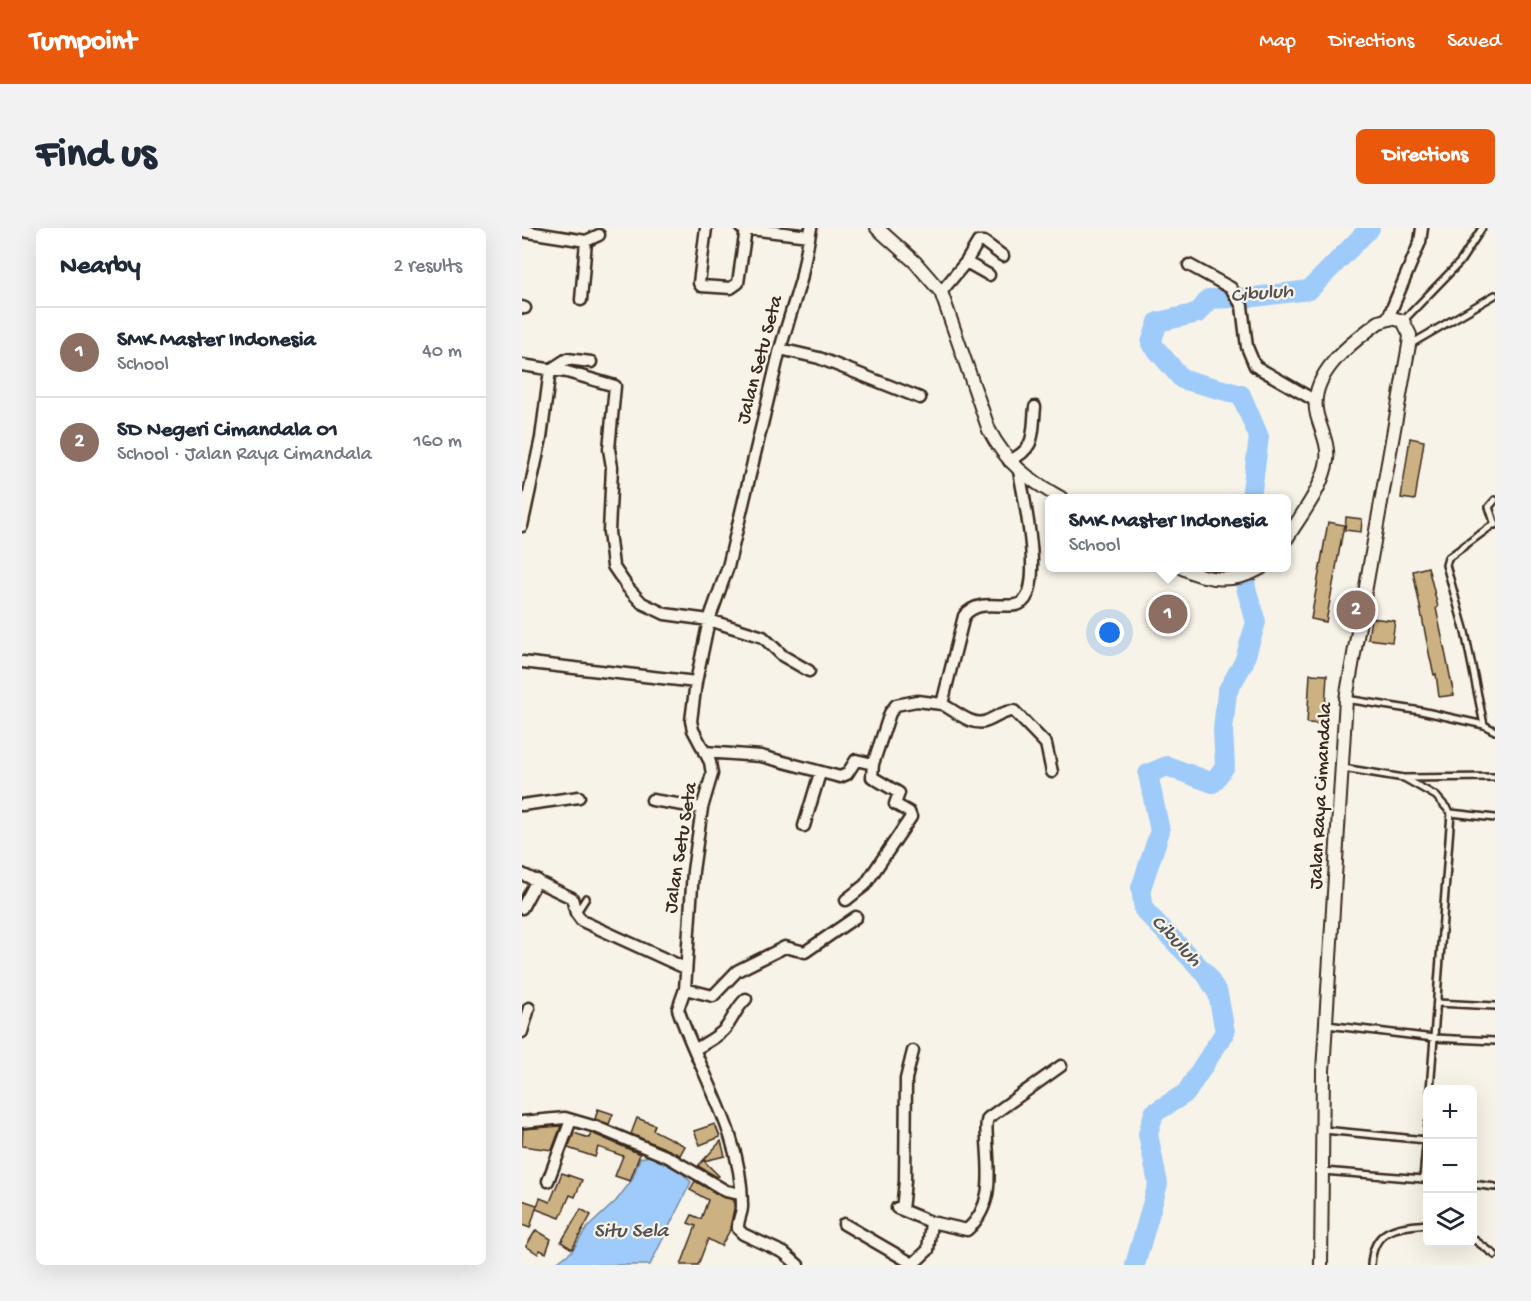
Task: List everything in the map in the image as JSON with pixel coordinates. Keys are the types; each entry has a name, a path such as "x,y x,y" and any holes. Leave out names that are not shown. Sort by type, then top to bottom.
{"street":[{"path":"706,228 699,283 702,286 731,288 738,283 744,228 810,232"},
{"path":"877,228 915,262 941,292 989,430 999,449 1019,471 1054,494"},
{"path":"1291,531 1317,489 1326,468 1327,451 1314,400 1326,369 1367,331 1388,318 1420,242 1422,228"},
{"path":"522,231 586,241 599,235"},
{"name":"Jalan Setu Seta","path":"798,1265 784,1253 743,1234 738,1229 742,1209 733,1150 718,1102 678,1009 684,989 690,899 702,808 712,774 710,762 691,721 696,682 709,620 728,567 780,349 801,280 810,232"},
{"path":"580,300 586,241"},
{"path":"941,292 966,262 978,242 984,242 1003,256"},
{"path":"966,262 989,275"},
{"path":"1190,265 1231,288 1242,306 1251,360 1256,366 1314,400"},
{"path":"1388,318 1402,321 1410,340"},
{"name":"Jalan Raya Cimandala","path":"1321,1265 1322,1130 1326,1025 1346,699 1410,340"},
{"path":"780,349 819,358 920,398"},
{"path":"522,526 541,438 550,370 567,359 591,362"},
{"path":"522,365 615,386 609,449 612,467 609,532 613,566 642,603 665,614 709,620 764,637 783,656 809,671"},
{"path":"1009,461 1022,455 1030,446 1035,406"},
{"path":"942,704 964,616 980,605 1017,605 1026,601 1031,593 1030,541 1019,471"},
{"path":"1193,572 1206,578 1239,577 1251,572"},
{"path":"522,662 696,682"},
{"path":"846,900 865,885 911,817 909,812 896,804 899,794 872,777 873,764 890,714 896,705 918,701 942,704 976,723 987,722 1006,711 1014,711 1046,744 1052,772"},
{"path":"704,752 761,756 840,777 847,774 856,760 873,764"},
{"path":"804,826 820,773"},
{"path":"522,805 579,798"},
{"path":"652,800 702,808"},
{"path":"522,874 572,898 576,913 582,921 684,968"},
{"path":"522,908 537,880"},
{"path":"684,989 713,996 737,970 785,947 805,952 856,917"},
{"path":"696,1049 721,1033 732,1020 733,1013 746,999"},
{"path":"522,1032 529,1008"},
{"path":"914,1051 906,1079 905,1181 899,1209 931,1222 969,1228 986,1203 990,1190 986,1128 988,1118 1061,1066"},
{"path":"548,1181 571,1120"},
{"path":"522,1122 571,1120 607,1131 655,1152 726,1191 741,1194"},
{"path":"844,1224 912,1265 928,1250 931,1222"}],"lane":[{"path":"1402,321 1460,262 1482,228"},
{"path":"1410,340 1495,295"},
{"path":"1484,725 1465,632 1446,565 1448,558 1495,525 1489,507 1495,500"},
{"path":"1346,699 1484,725 1495,731"},
{"path":"1343,768 1404,778 1495,777"},
{"path":"1404,778 1436,796 1451,813 1495,818"},
{"path":"1430,1085 1451,813"},
{"path":"576,913 586,898"},
{"path":"1437,1003 1495,1006"},
{"path":"1326,1025 1434,1038 1495,1041"},
{"path":"1322,1130 1423,1140"},
{"path":"1322,1171 1423,1179"},
{"path":"1477,1185 1495,1187"},
{"path":"1371,1265 1371,1251 1384,1233 1396,1228 1423,1225"},
{"path":"1477,1241 1495,1255"}],"water":[{"name":"Situ Sela","path":"650,1156 680,1171 691,1182 650,1265 554,1265 572,1251 587,1228 616,1201 632,1180 640,1158"}],"building":[{"path":"1410,438 1424,441 1415,500 1401,498"},
{"path":"1346,517 1362,519 1361,532 1345,530"},
{"path":"1328,522 1344,525 1326,622 1311,619"},
{"path":"1428,567 1438,607 1436,608 1454,695 1439,697 1436,674 1434,675 1430,658 1413,571"},
{"path":"1371,618 1395,621 1392,642 1368,639"},
{"path":"1310,674 1327,675 1324,724 1307,723"},
{"path":"598,1109 613,1114 609,1124 595,1119"},
{"path":"637,1118 655,1125 653,1130 685,1146 680,1155 631,1134"},
{"path":"715,1124 720,1137 700,1145 694,1131"},
{"path":"561,1126 552,1150 522,1146 523,1129"},
{"path":"574,1133 589,1138 591,1133 640,1154 630,1181 615,1176 623,1156 598,1147 595,1157 568,1148"},
{"path":"721,1141 725,1156 704,1161 719,1176 717,1177 698,1166"},
{"path":"562,1173 582,1180 575,1197 570,1195 560,1218 536,1209 540,1198 550,1202"},
{"path":"695,1181 722,1197 734,1200 734,1209 729,1232 721,1246 708,1239 698,1265 681,1265 696,1226 688,1223 692,1215 701,1219 708,1200 690,1190"},
{"path":"522,1200 537,1205 530,1228 522,1225"},
{"path":"581,1209 591,1215 572,1249 561,1242"},
{"path":"536,1230 551,1239 546,1253 540,1250 538,1254 526,1246"}],"waterway":[{"name":"Cibuluh","path":"1252,494 1259,437 1241,395 1182,379 1151,343 1158,322 1198,313 1209,299 1254,297 1309,290 1370,228"},
{"name":"Cibuluh","path":"1135,1265 1158,1184 1148,1134 1154,1113 1186,1093 1225,1032 1218,994 1206,974 1144,910 1141,888 1160,831 1148,774 1167,766 1213,783 1225,766 1223,730 1227,692 1244,662 1256,622 1246,588 1244,572"}],"place":[{"name":"SD Negeri Cimandala 01","path":"1356,610"},
{"name":"SMK Master Indonesia","path":"1168,614"}]}
